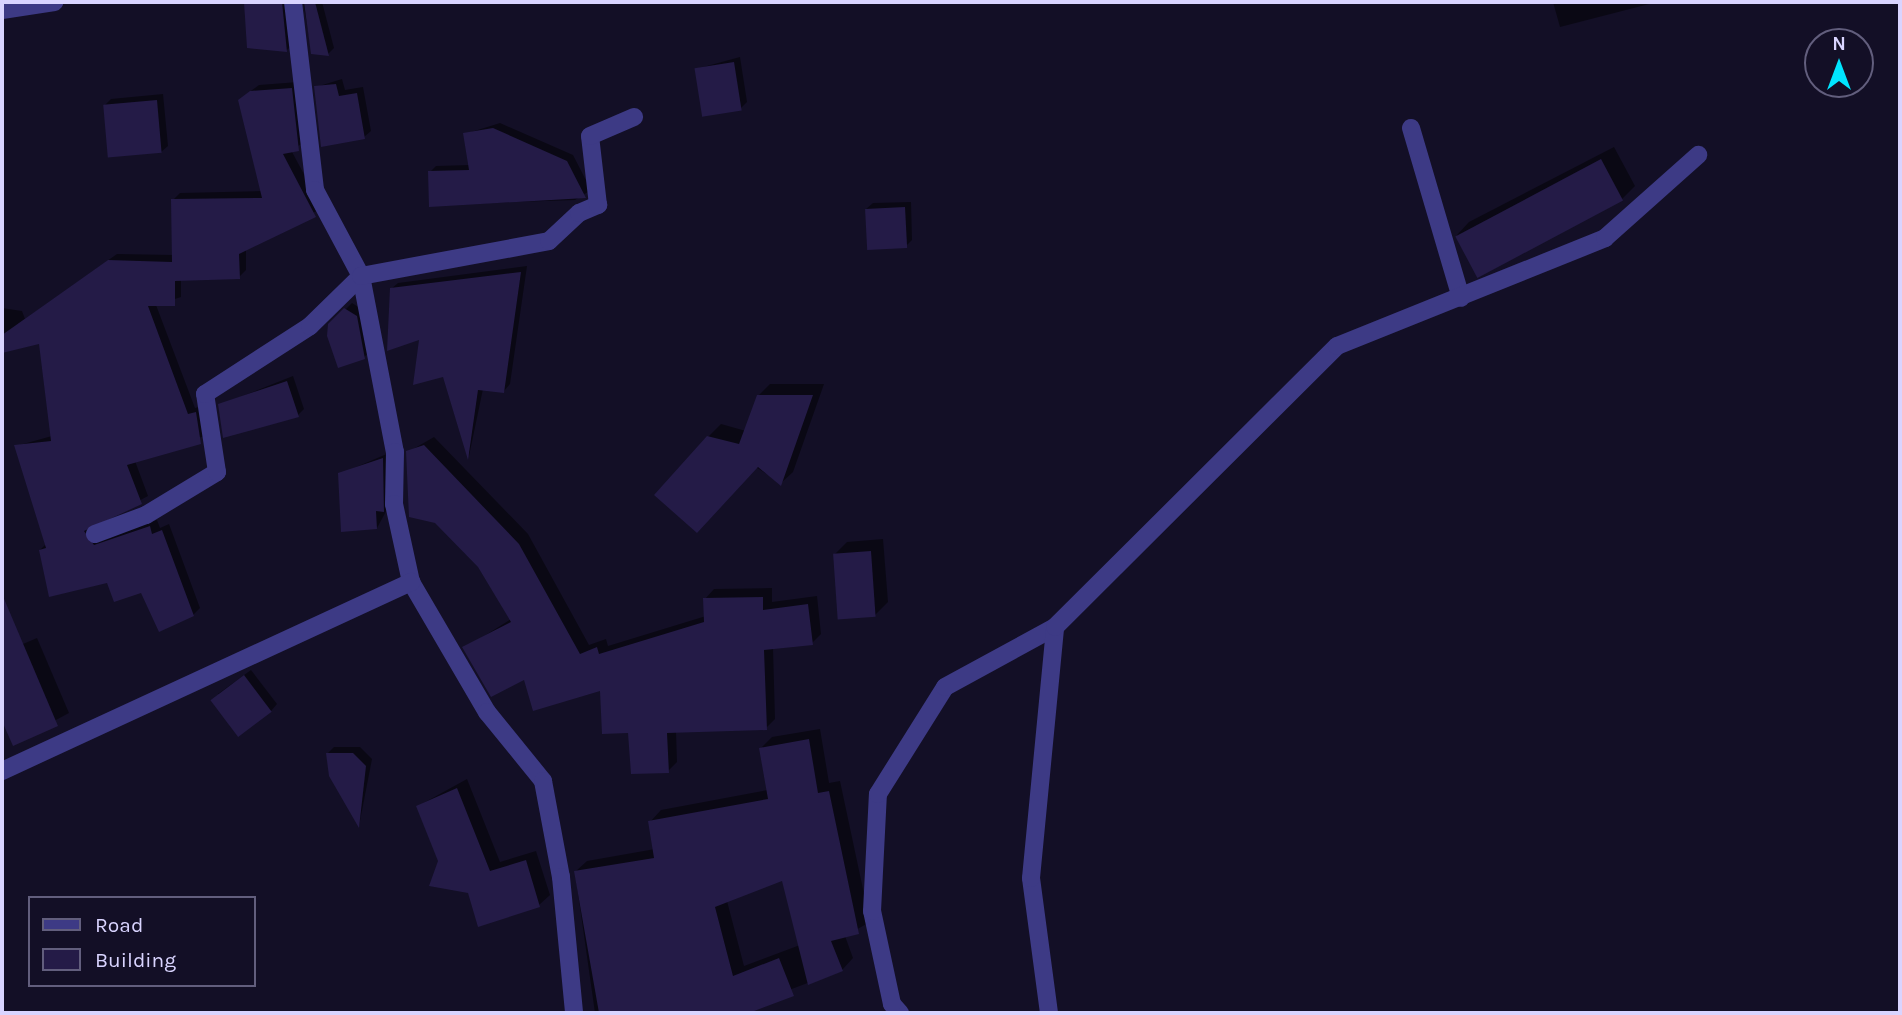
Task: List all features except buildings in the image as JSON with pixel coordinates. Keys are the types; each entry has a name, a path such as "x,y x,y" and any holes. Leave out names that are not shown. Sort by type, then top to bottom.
{"street":[{"path":"2,10 54,2"},
{"path":"293,2 315,190 360,276 395,452 394,505 411,582 487,712 543,781 561,877 574,1013"},
{"path":"95,534 146,515 217,472 205,394 310,326 360,276 549,241 579,213 598,205 589,144 593,132 634,117"},
{"path":"1411,128 1461,298"},
{"path":"900,1013 892,1004 872,911 878,794 945,687 1055,627 1337,346 1605,238 1698,155"},
{"path":"2,771 411,582"},
{"path":"1049,1013 1031,878 1055,627"}]}
